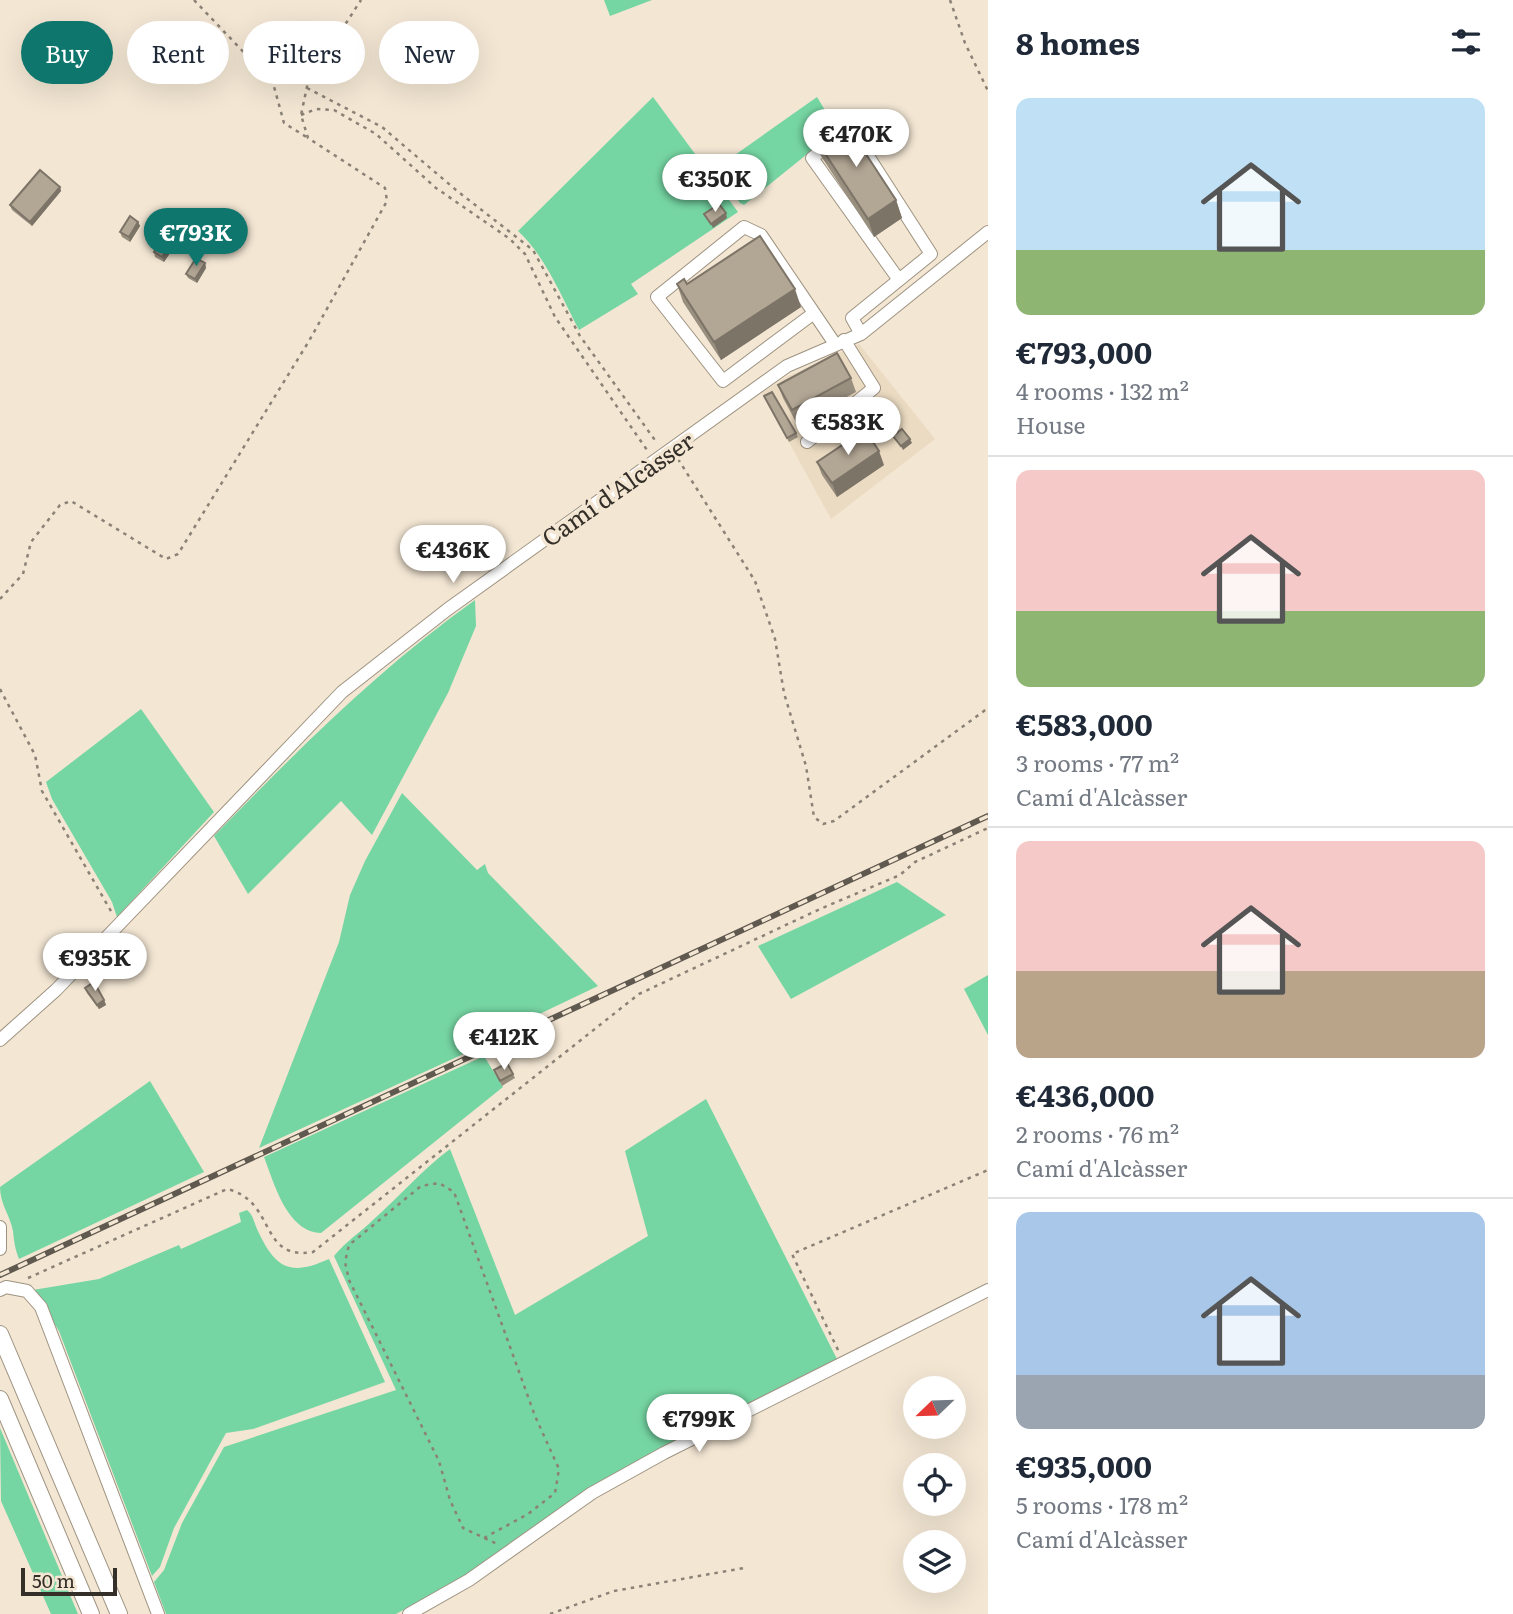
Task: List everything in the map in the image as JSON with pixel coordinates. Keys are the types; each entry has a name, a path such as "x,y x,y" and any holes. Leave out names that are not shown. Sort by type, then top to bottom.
{"main road":[{"path":"0,1334 119,1614"},
{"path":"0,1399 91,1614"}],"street":[{"path":"861,334 852,318 899,280 931,254 850,128 812,158 899,280"},
{"path":"807,442 874,388 840,342 814,313 761,235 744,227 657,297 723,381 814,313"},
{"name":"Camí d'Alcàsser","path":"0,1040 56,990 342,692 448,609 787,366 861,334 988,232"},
{"path":"0,1227 0,1249"},
{"path":"3,1289 27,1291 41,1307 158,1614"},
{"path":"409,1614 469,1580 592,1493 664,1452 988,1290"}],"path":[{"path":"0,599 23,574 31,542 60,505 71,501 166,559 178,554 309,341 387,201 385,188 284,123 273,83 194,0"},
{"path":"308,138 301,115 307,88 327,50 361,0"},
{"path":"950,0 965,43 988,91"},
{"path":"307,88 382,127 456,190 533,250 580,336 669,452 755,581 775,639 784,693 806,766 814,817 823,824 834,821 988,708"},
{"path":"301,115 316,109 334,110 376,134 436,188 510,239 525,254 555,317 647,450"},
{"path":"0,689 35,755 42,791 107,901 117,925"},
{"path":"3,1289 227,1189 241,1192 259,1207 272,1238 285,1250 299,1255 313,1252 639,994 820,909 900,875 915,862 988,828"},
{"path":"845,1363 792,1254 988,1170"},
{"path":"484,1538 528,1514 555,1493 559,1469 535,1416 454,1192 439,1183 421,1186 349,1245 345,1262 349,1280 439,1461 450,1500 463,1528 484,1538 510,1549"},
{"path":"550,1614 614,1591 744,1569"}],"shaded area":[{"path":"859,344 935,439 831,519 762,393 788,376"}],"green space":[{"path":"604,0 652,0 610,16"},
{"path":"653,97 738,212 631,284 638,294 579,330 545,265 518,231"},
{"path":"817,97 837,130 744,205 740,203 715,169"},
{"path":"475,600 476,626 448,693 372,835 341,801 248,894 214,836 307,742 372,683 439,626"},
{"path":"141,709 214,812 117,917 112,902 52,799 46,782"},
{"path":"402,793 477,870 485,864 488,873 598,986 481,1042 483,1045 259,1148 339,942 350,895"},
{"path":"897,882 946,915 791,999 758,946"},
{"path":"988,975 988,1035 964,989"},
{"path":"484,1056 503,1087 321,1233 309,1231 291,1215 277,1192 264,1157"},
{"path":"150,1081 204,1172 19,1259 0,1187"},
{"path":"706,1099 840,1365 660,1449 457,1581 396,1614 166,1614 154,1582 164,1570 182,1523 224,1447 396,1390 334,1256 343,1246 450,1149 515,1315 648,1236 625,1151"},
{"path":"247,1210 270,1253 285,1265 303,1267 329,1259 385,1382 253,1429 226,1433 174,1528 160,1567 152,1576 59,1331 33,1290 99,1279 179,1245 181,1249 241,1222 239,1213"},
{"path":"0,1428 78,1614 51,1614 1,1501"}],"building":[{"path":"843,119 896,200 868,219 815,138"},
{"path":"40,170 60,187 30,222 10,205"},
{"path":"719,204 726,213 711,224 704,214"},
{"path":"130,216 138,222 129,237 120,232"},
{"path":"760,236 795,289 714,342 677,284 684,279 687,284"},
{"path":"164,237 172,242 162,257 154,252"},
{"path":"196,258 205,263 195,279 186,274"},
{"path":"837,353 851,378 792,410 778,385"},
{"path":"772,392 796,433 787,438 764,396"},
{"path":"902,429 910,439 901,446 893,436"},
{"path":"865,430 879,451 832,483 817,462"},
{"path":"94,982 104,1000 97,1005 85,988"},
{"path":"507,1063 513,1074 500,1081 494,1070"}],"railway":[{"path":"0,1275 988,816"}]}
